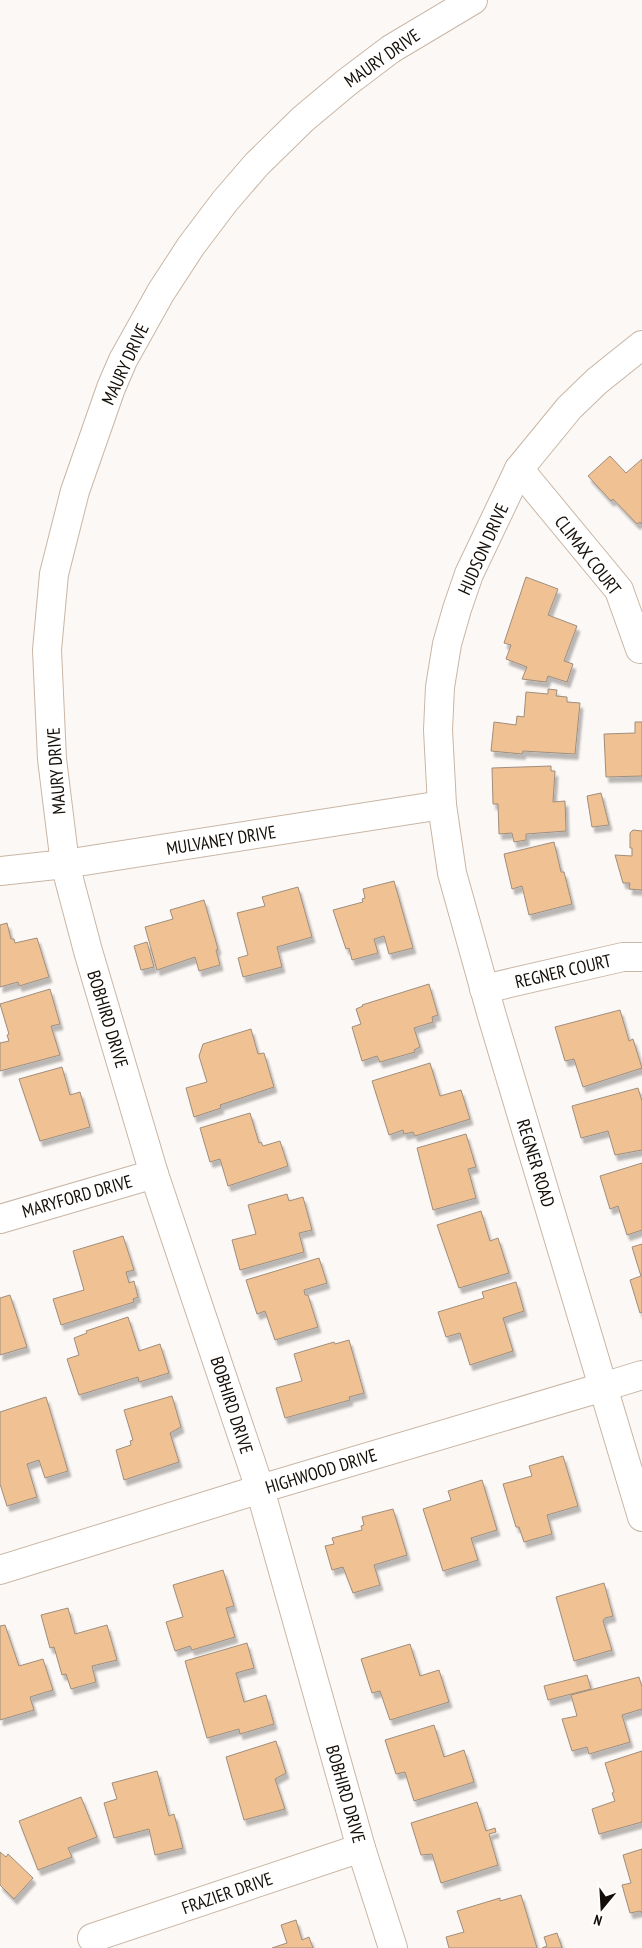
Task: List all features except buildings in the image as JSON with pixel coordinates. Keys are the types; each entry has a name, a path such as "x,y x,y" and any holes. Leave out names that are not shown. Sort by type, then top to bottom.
{"street":[{"name":"MAURY DRIVE","path":"65,864 52,759 47,650 54,574 75,491 95,429 123,360 160,292 191,246 257,164 303,119 346,83 391,49 474,0"},
{"name":"HUDSON DRIVE","path":"442,805 438,730 440,687 448,644 469,574 519,469 569,408 597,381 642,345"},
{"name":"CLIMAX COURT","path":"519,469 619,590 640,649"},
{"name":"MULVANEY DRIVE","path":"0,871 65,864 442,805"},
{"name":"REGNER ROAD","path":"442,805 452,873 484,989 642,1517"},
{"name":"BOBHIRD DRIVE","path":"65,864 88,950 154,1174 260,1489 361,1848 393,1948"},
{"name":"REGNER COURT","path":"484,989 623,957 642,957"},
{"name":"MARYFORD DRIVE","path":"0,1219 154,1174"},
{"name":"HIGHWOOD DRIVE","path":"0,1570 260,1489 642,1375"},
{"name":"FRAZIER DRIVE","path":"92,1938 361,1848"}]}
